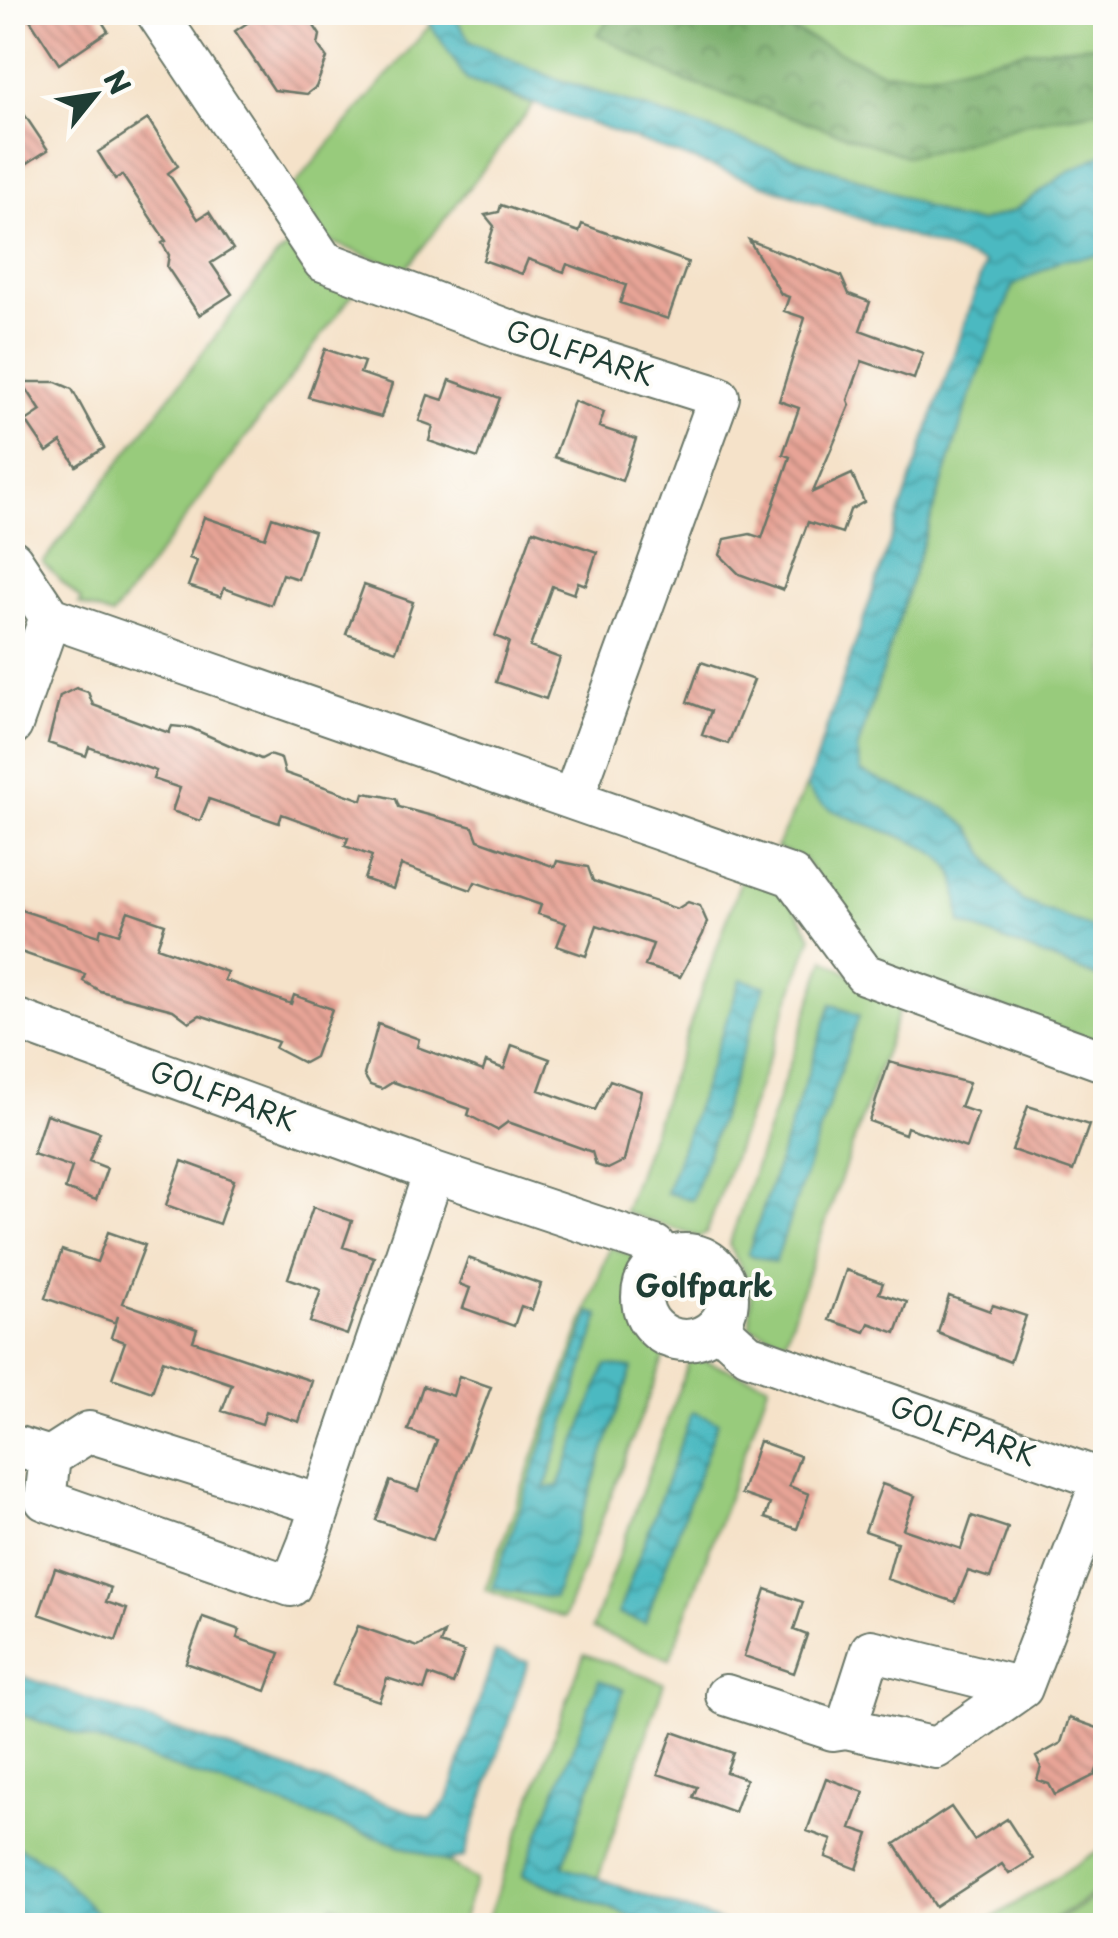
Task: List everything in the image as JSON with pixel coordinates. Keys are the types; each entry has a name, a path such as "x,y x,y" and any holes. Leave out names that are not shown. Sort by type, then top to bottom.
{"street":[{"name":"GOLFPARK","path":"156,12 323,260 516,333 719,397 573,798"},
{"path":"12,560 50,617 792,876 864,974 1106,1062"},
{"path":"12,724 50,617"},
{"name":"GOLFPARK","path":"12,1018 434,1172 655,1246 663,1260 681,1254 701,1256 723,1274 729,1301 718,1327 748,1354 1104,1481 1022,1688"},
{"path":"320,1505 89,1432 31,1451 44,1500 292,1586 320,1505 434,1172"},
{"path":"663,1260 646,1278 642,1303 652,1326 674,1339 690,1341 718,1327"},
{"path":"846,1728 871,1650 1022,1688"},
{"path":"726,1695 833,1730 846,1728 936,1748 1022,1688"}],"green space":[{"path":"452,13 1105,13 1105,157 1068,172 1013,211 980,222 954,219 862,180 551,77 471,42"},
{"path":"615,13 760,15 882,72 928,74 1025,51 1105,44 1105,110 1033,121 947,148 906,156 677,78 597,34"},
{"path":"431,24 467,80 533,105 405,270 328,241 293,187"},
{"path":"292,244 355,291 112,616 79,604 81,600 43,563 276,257"},
{"path":"1105,252 1105,933 1022,901 995,870 971,829 861,772 857,750 968,402 1013,285 1061,260"},
{"path":"807,785 815,798 830,808 938,855 954,874 961,923 1105,980 1105,1045 876,963 804,859 776,848"},
{"path":"743,874 788,897 812,936 706,1234 699,1237 624,1212"},
{"path":"825,959 900,1007 785,1340 750,1327 751,1287 729,1245","holes":["832,1004 859,1016 774,1263 748,1254"]},
{"path":"610,1247 638,1257 632,1288 633,1311 643,1331 665,1354 564,1618 485,1590","holes":["590,1312 600,1316 544,1488 559,1486 606,1366 631,1369 554,1598 493,1588"]},
{"path":"691,1356 769,1384 670,1659 592,1629"},
{"path":"584,1654 664,1683 598,1879 563,1866 623,1689 523,1876 654,1925 485,1926"},
{"path":"13,1712 447,1862 476,1880 461,1924 465,1925 13,1926"},
{"path":"1105,1846 1105,1886 1046,1925 982,1925"},
{"path":"1105,1890 1105,1925 1051,1925"},
{"path":"333,1905 379,1925 315,1925"}],"water":[{"path":"423,13 452,13 471,42 551,77 862,180 954,219 980,222 1013,211 1068,172 1105,153 1105,255 1061,260 1013,286 968,402 857,750 861,772 946,809 971,829 995,870 1022,901 1105,933 1105,980 961,923 954,874 938,856 830,808 814,798 807,785 985,263 467,80"},
{"path":"741,979 765,986 692,1200 666,1193"},
{"path":"831,1004 859,1016 775,1263 748,1254"},
{"path":"590,1312 600,1315 545,1488 559,1486 606,1365 632,1368 554,1598 492,1588"},
{"path":"692,1412 718,1422 645,1623 618,1614"},
{"path":"495,1652 528,1662 464,1857 448,1862 13,1712 13,1673 431,1819 448,1799"},
{"path":"599,1680 624,1689 563,1866 730,1925 654,1925 523,1875"},
{"path":"13,1844 49,1864 108,1925 13,1925"}],"building":[{"path":"25,12 96,12 108,31 59,64"},
{"path":"264,12 305,12 320,35 318,45 327,58 316,87 307,94 274,90 235,31"},
{"path":"12,96 48,150 12,173"},
{"path":"148,119 178,166 168,173 198,219 209,212 233,249 211,263 232,294 199,315 167,267 169,255 162,243 166,241 122,175 115,179 98,152"},
{"path":"501,205 579,232 582,224 688,262 668,319 620,303 626,285 567,264 564,272 528,259 522,274 483,260 494,226 485,215 499,212"},
{"path":"749,240 841,276 849,294 870,302 860,330 923,353 914,379 862,361 848,400 850,405 813,492 852,474 864,502 850,510 842,533 808,522 783,590 739,574 720,555 725,539 750,534 762,538 790,457 783,454 799,408 779,401 805,318 784,311 789,297 781,294"},
{"path":"325,349 364,362 360,373 392,384 381,417 308,397"},
{"path":"450,380 500,398 478,458 429,441 433,426 419,421 428,395 443,400"},
{"path":"22,382 56,382 72,389 104,448 76,466 61,442 47,452 26,421 41,411"},
{"path":"574,401 604,412 599,427 636,439 622,481 554,457"},
{"path":"204,517 265,538 272,517 314,531 298,579 282,574 271,605 224,588 221,597 188,586 197,561 189,558"},
{"path":"533,530 597,552 586,585 578,582 574,594 552,586 530,647 560,658 546,699 496,682 509,642 495,636"},
{"path":"364,585 413,602 396,651 346,634"},
{"path":"701,662 754,680 728,744 702,735 711,711 687,702"},
{"path":"76,688 88,692 93,705 169,733 172,726 191,728 261,759 269,755 281,759 285,773 362,800 364,793 396,799 399,807 473,827 478,840 555,867 557,861 588,867 593,881 677,909 688,902 700,906 707,922 703,934 680,977 645,966 653,944 597,925 586,956 557,946 566,923 538,914 541,905 475,882 471,890 401,865 393,889 364,879 372,856 345,846 348,838 282,814 279,823 209,799 200,821 172,811 180,788 153,779 156,771 89,747 86,756 48,743 60,696"},
{"path":"12,907 99,936 101,928 119,934 128,911 165,924 157,947 227,972 224,980 291,1004 294,995 332,1009 315,1057 304,1063 275,1048 278,1042 200,1015 189,1022 173,1010 100,991 83,981 85,974 12,949"},
{"path":"378,1024 419,1039 417,1047 483,1071 486,1062 504,1069 512,1045 550,1059 539,1090 595,1110 610,1080 641,1091 624,1161 608,1169 596,1165 592,1152 508,1122 497,1130 468,1115 470,1109 393,1082 382,1089 370,1085 364,1075"},
{"path":"889,1062 969,1083 960,1107 978,1113 966,1148 907,1127 905,1134 869,1121"},
{"path":"1028,1106 1089,1125 1073,1171 1012,1150"},
{"path":"46,1114 100,1132 89,1161 107,1168 96,1200 65,1189 72,1167 33,1154"},
{"path":"182,1161 234,1180 219,1224 166,1205"},
{"path":"313,1207 352,1221 343,1247 374,1257 347,1335 310,1322 321,1290 288,1278"},
{"path":"108,1232 145,1245 123,1303 197,1329 193,1341 312,1381 299,1422 266,1411 262,1424 222,1411 232,1384 163,1360 152,1392 112,1378 125,1342 111,1337 116,1323 45,1298 62,1250 97,1262"},
{"path":"468,1258 541,1284 532,1310 521,1306 514,1326 463,1308 470,1288 459,1284"},
{"path":"846,1270 883,1283 879,1293 907,1302 896,1333 869,1323 865,1332 829,1320"},
{"path":"949,1296 990,1311 993,1305 1026,1316 1010,1362 938,1333"},
{"path":"459,1376 491,1387 433,1540 376,1520 390,1481 418,1491 437,1440 408,1430 423,1386 453,1396"},
{"path":"759,1441 800,1456 789,1486 809,1494 797,1529 765,1518 770,1504 741,1494"},
{"path":"882,1484 915,1496 903,1529 961,1549 972,1516 1008,1528 990,1578 968,1571 955,1602 887,1579 897,1542 865,1531"},
{"path":"55,1568 111,1588 106,1602 127,1609 116,1641 39,1614"},
{"path":"766,1589 803,1602 794,1630 807,1635 794,1673 744,1656"},
{"path":"203,1617 240,1630 237,1638 280,1653 266,1691 186,1663"},
{"path":"358,1626 418,1647 444,1633 440,1644 464,1652 453,1684 429,1675 424,1690 387,1678 379,1701 332,1685"},
{"path":"1069,1718 1106,1731 1106,1744 1095,1775 1055,1795 1049,1784 1037,1780 1041,1767 1036,1757 1061,1743"},
{"path":"673,1732 733,1753 726,1772 746,1779 734,1812 693,1797 697,1787 658,1774"},
{"path":"826,1778 864,1792 851,1828 869,1834 857,1869 826,1857 832,1840 807,1831"},
{"path":"951,1807 974,1840 1007,1819 1033,1859 1009,1874 1002,1864 936,1907 895,1844"}],"district":[{"name":"Golfpark","path":"704,1287"}]}
